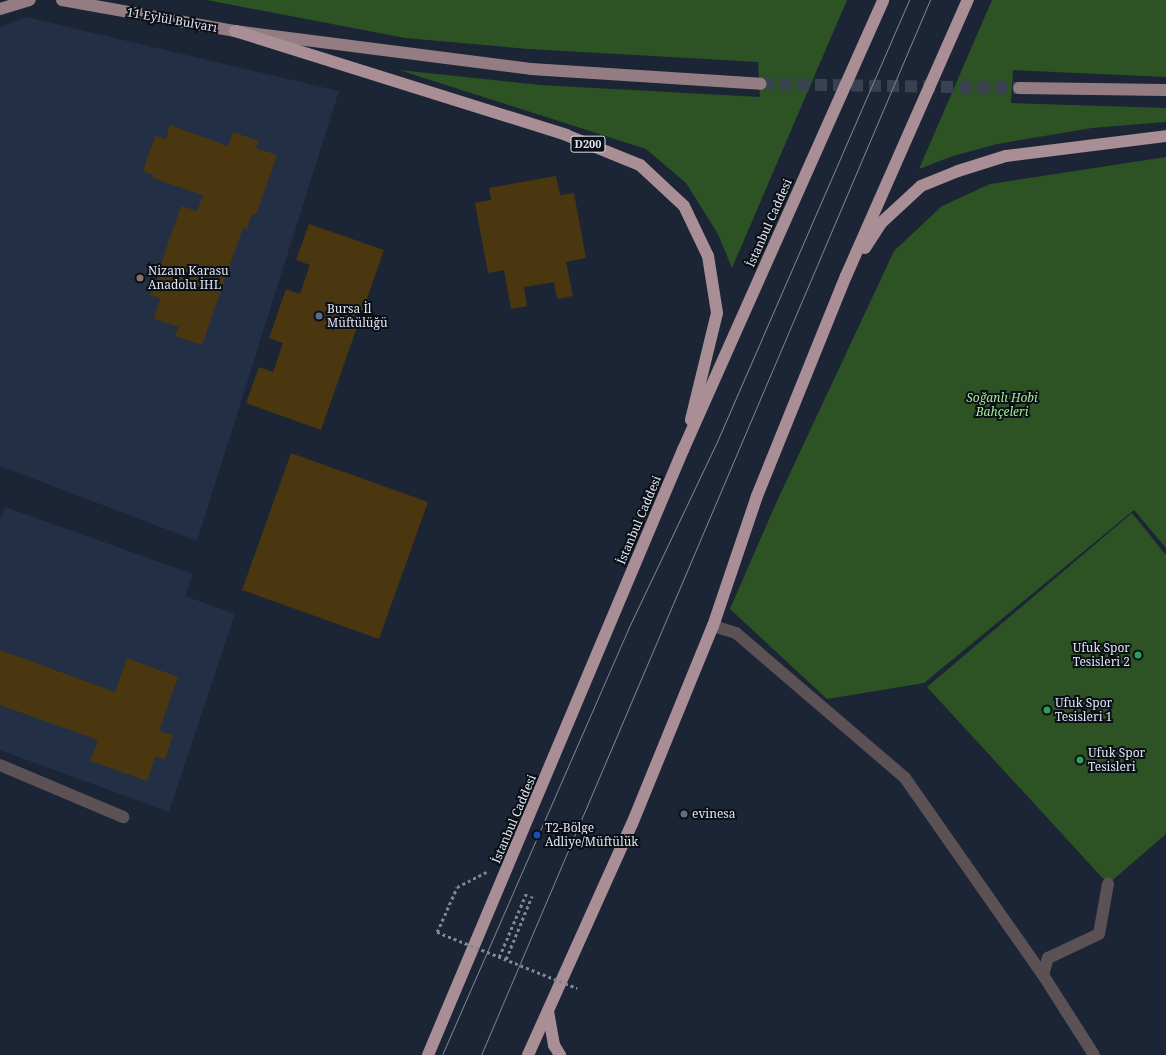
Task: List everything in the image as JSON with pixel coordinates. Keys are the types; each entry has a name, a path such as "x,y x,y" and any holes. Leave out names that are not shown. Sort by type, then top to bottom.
{"highway":[{"name":"İstanbul Caddesi","path":"428,1055 683,450 883,0"},
{"path":"528,1055 632,824 713,626 757,496 846,276 968,0"},
{"name":"D200","path":"235,31 566,135 640,165 684,206 708,256 717,313 683,450"},
{"path":"846,276 881,223 922,186 1006,156 1166,136"},
{"path":"548,1011 554,1045 560,1055"}],"main road":[{"path":"0,9 30,0"},
{"name":"11 Eylül Bulvarı","path":"62,0 235,31 531,69 761,84"},
{"path":"1019,88 1166,90"}],"lane":[{"path":"713,626 736,633 905,778 1043,975 1094,1055"},
{"path":"0,765 123,817"},
{"path":"1043,975 1048,958 1099,934 1108,884"}],"path":[{"path":"457,887 437,932 577,988"},
{"path":"499,957 526,894"},
{"path":"506,959 532,896"}],"shaded area":[{"name":"Nizam Karasu Anadolu İHL","path":"26,17 339,91 197,541 0,466 0,27"},
{"path":"5,507 193,574 185,596 235,614 169,812 0,750 0,519"}],"green space":[{"path":"207,0 847,0 732,268 718,234 686,183 646,149 399,70 540,85 760,97 758,62 529,49 405,38"},
{"path":"992,0 1166,0 1166,77 1013,70 1011,103 1166,108 1166,122 1092,128 997,144 953,156 919,169"},
{"name":"Soğanlı Hobi Bahçeleri","path":"1166,157 1166,548 1134,510 924,683 827,699 730,609 777,501 894,251 942,206 990,184"},
{"name":"Ufuk Spor Tesisleri","path":"1132,513 1166,555 1166,834 1108,884 927,687"}],"building":[{"path":"170,125 228,146 233,132 259,141 256,148 277,155 256,215 252,214 247,229 243,228 202,345 175,336 179,327 154,319 160,299 150,295 181,206 197,211 203,195 152,178 153,175 143,171 155,136 166,139"},
{"path":"556,176 560,195 574,193 586,258 566,262 573,296 557,299 554,282 524,287 527,306 511,309 504,270 488,273 475,203 491,200 489,188"},
{"name":"Bursa İl Müftülüğü","path":"309,224 384,250 321,430 246,403 259,367 273,372 283,343 269,338 286,289 300,294 310,265 296,260"},
{"path":"291,453 428,502 379,639 242,590"},
{"path":"0,650 115,692 127,658 178,677 159,731 173,735 165,760 156,756 147,781 90,761 98,740 0,705"}],"tunnel":[{"path":"761,84 1019,88"}],"tram line":[{"path":"442,1055 628,629 719,437 909,0"},
{"path":"481,1055 930,0"}],"place":[{"name":"Nizam Karasu Anadolu İHL","path":"140,278"},
{"name":"Bursa İl Müftülüğü","path":"319,316"},
{"name":"Ufuk Spor Tesisleri 2","path":"1138,655"},
{"name":"Ufuk Spor Tesisleri 1","path":"1047,710"},
{"name":"Ufuk Spor Tesisleri","path":"1080,760"},
{"name":"evinesa","path":"684,814"},
{"name":"T2-Bölge Adliye/Müftülük","path":"537,835"}]}
